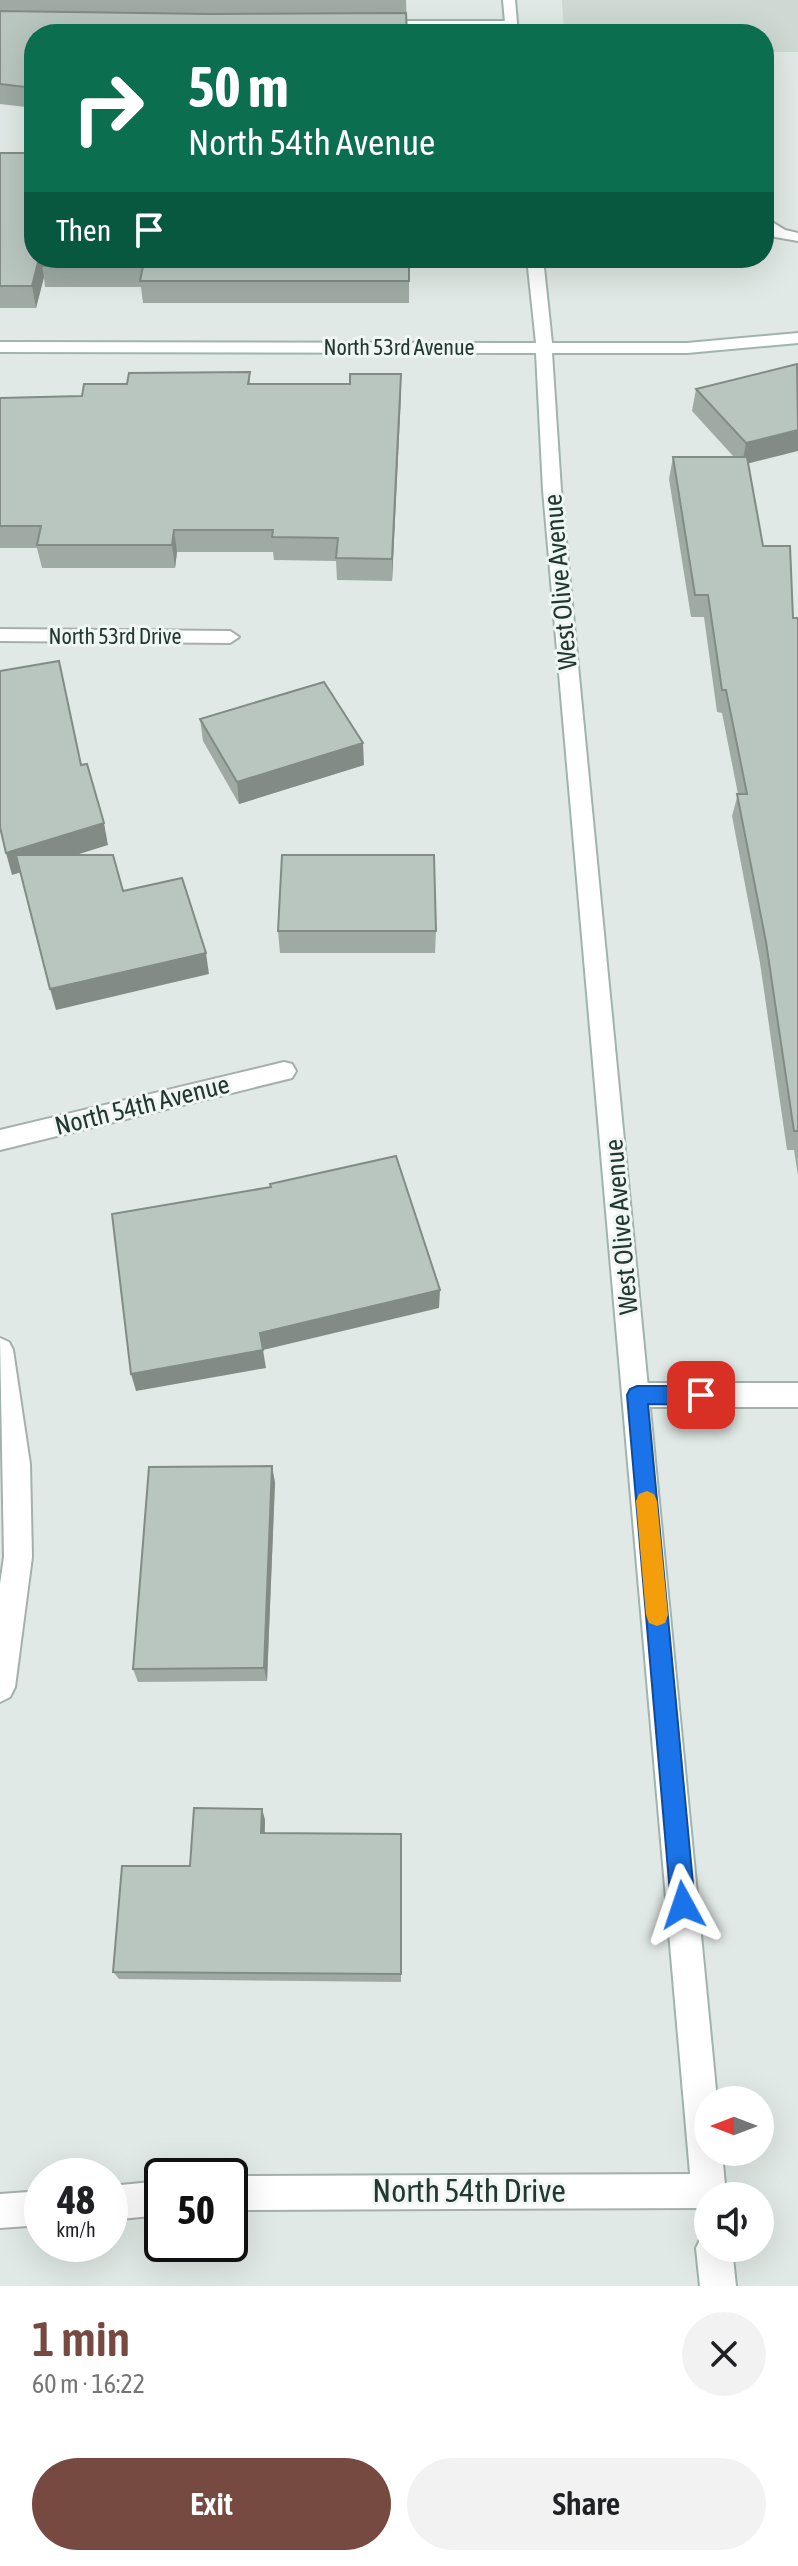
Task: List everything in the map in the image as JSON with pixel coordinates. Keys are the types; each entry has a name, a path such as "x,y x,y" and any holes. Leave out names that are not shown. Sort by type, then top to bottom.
{"street":[{"path":"509,0 511,24"},
{"path":"774,229 780,234 798,237"},
{"name":"West Olive Avenue","path":"536,268 552,490 708,2182"},
{"name":"North 53rd Avenue","path":"0,347 687,348 798,338"},
{"name":"North 53rd Drive","path":"0,635 230,637"},
{"name":"North 54th Avenue","path":"0,1140 284,1071"},
{"path":"0,1350 16,1464 18,1557 0,1687"},
{"path":"637,1395 798,1395"},
{"name":"North 54th Drive","path":"248,2193 694,2194"},
{"path":"0,2211 24,2209"},
{"path":"715,2262 718,2286"}],"shaded area":[{"path":"562,0 798,0 798,52 774,52 774,24 563,24"}],"building":[{"path":"0,11 406,13 407,24 24,24 24,87 0,84"},
{"path":"0,153 24,153 24,268 36,268 32,286 0,286"},
{"path":"143,268 409,268 409,281 140,281"},
{"path":"797,364 798,430 746,443 696,389"},
{"path":"250,372 248,384 350,384 350,374 401,374 392,559 336,558 338,538 272,537 273,530 174,530 172,545 37,545 41,526 0,526 0,398 82,396 84,384 127,384 129,373"},
{"path":"673,457 747,457 763,546 790,546 793,618 798,618 798,1131 794,1131 766,942 737,794 747,794 726,690 722,690 708,595 695,595"},
{"path":"59,661 81,765 87,764 104,823 6,853 0,827 0,671"},
{"path":"324,682 363,743 237,782 200,719"},
{"path":"16,855 113,855 123,891 182,878 206,953 50,989"},
{"path":"282,855 434,855 436,931 278,931"},
{"path":"396,1156 440,1290 260,1333 263,1350 131,1374 112,1214 271,1187 270,1184"},
{"path":"272,1466 264,1668 133,1669 149,1467"},
{"path":"194,1808 262,1809 261,1833 401,1834 401,1974 113,1972 122,1866 190,1866"}],"slow traffic":[{"path":"647,1501 657,1615"}],"route":[{"path":"683,1905 637,1395 701,1395"}]}
